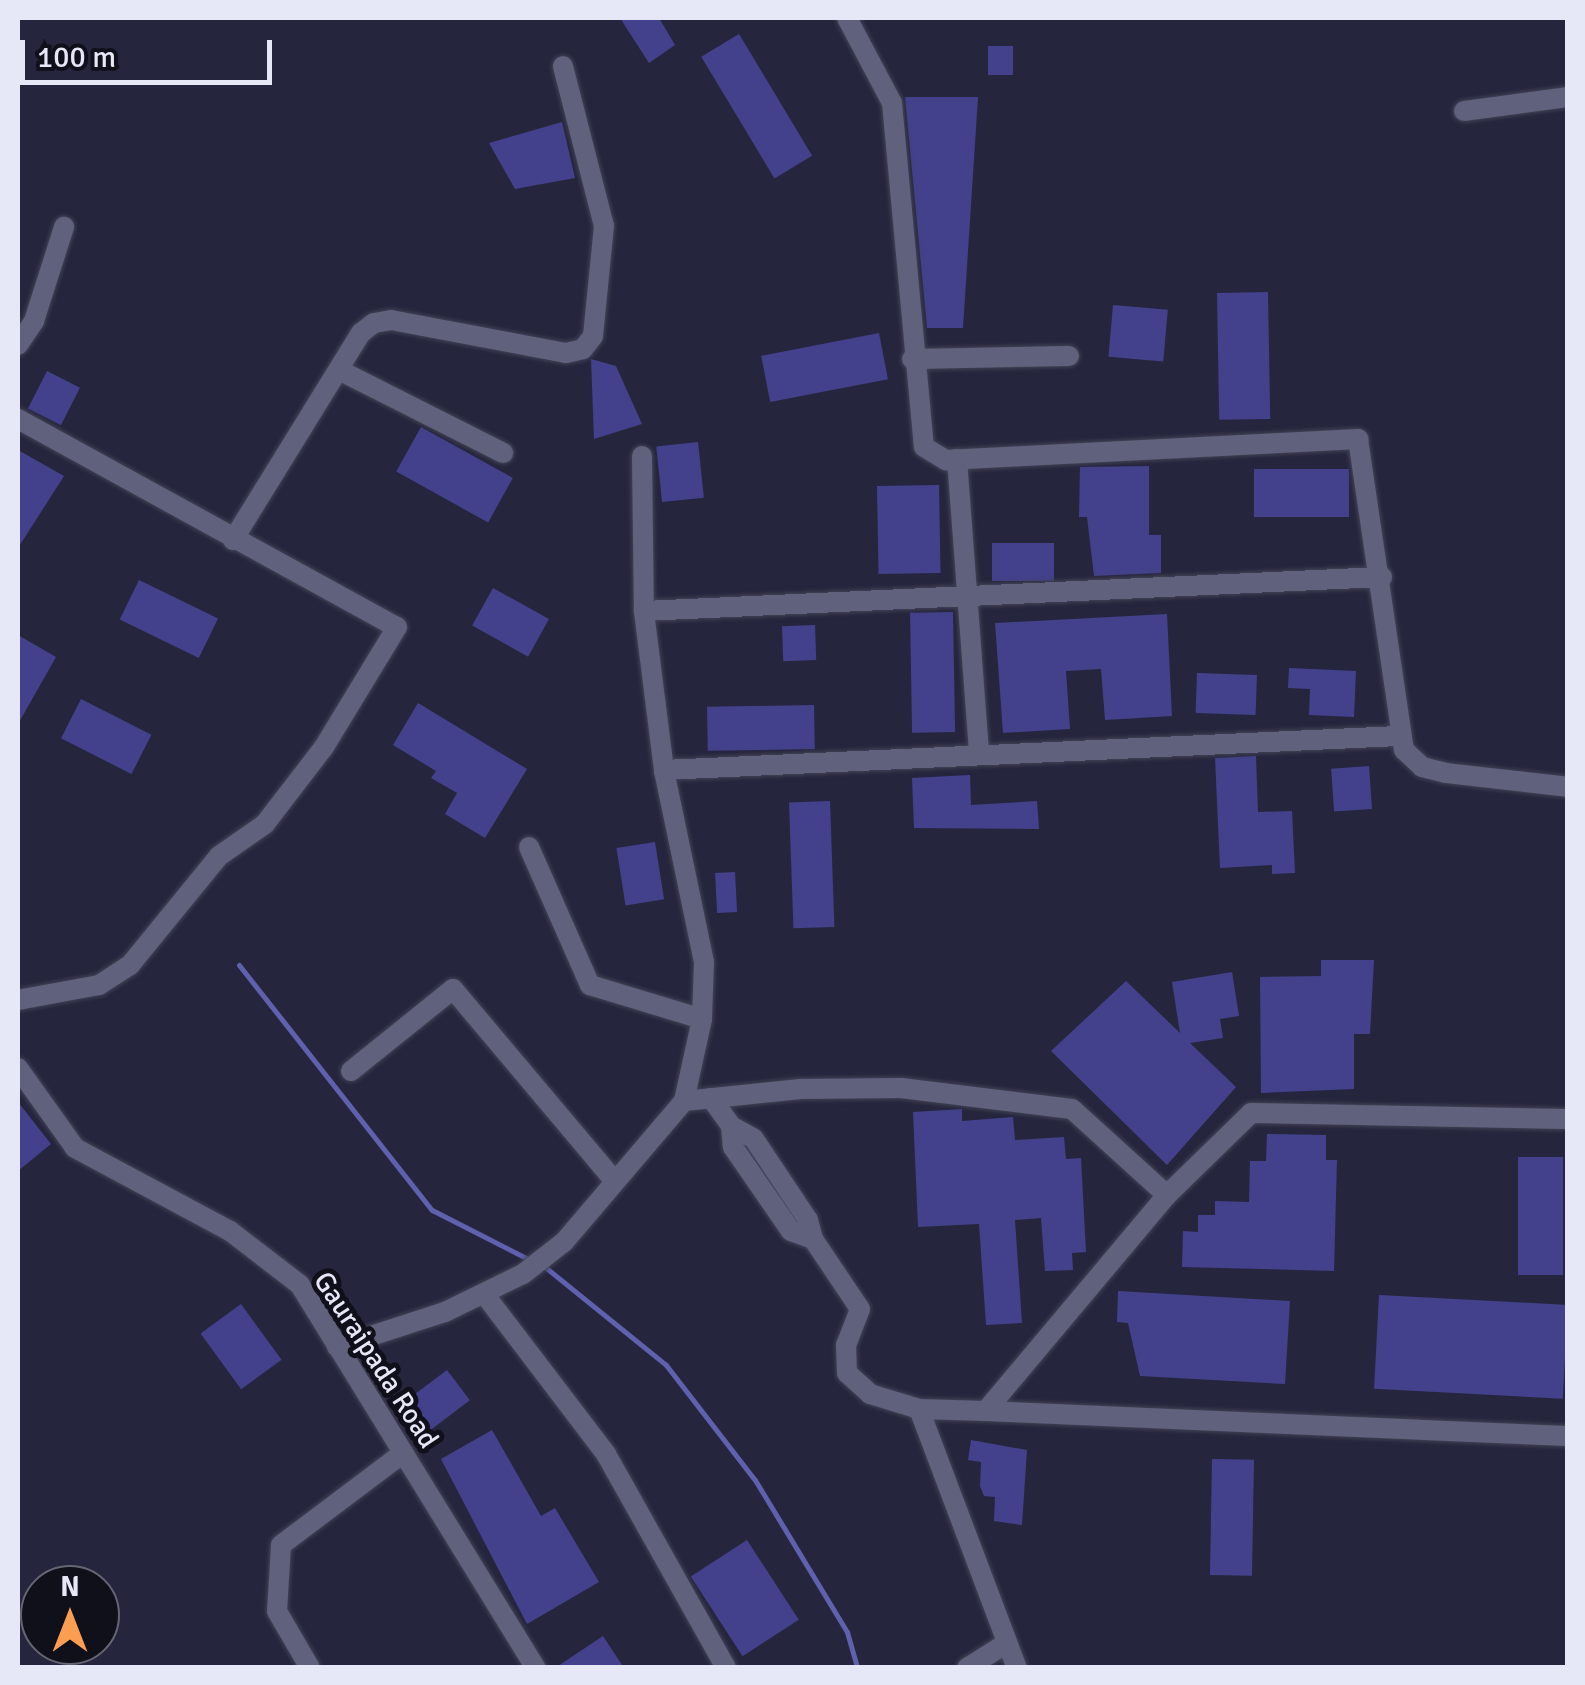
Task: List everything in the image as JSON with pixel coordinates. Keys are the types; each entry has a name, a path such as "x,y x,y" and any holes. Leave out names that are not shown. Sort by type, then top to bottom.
{"street":[{"path":"847,18 892,103 912,359 924,447 957,459 1358,439 1382,578 1398,736 1422,767 1568,787"},
{"path":"233,540 361,334 391,320 566,353 583,349 593,336 604,226 563,66"},
{"path":"1464,110 1568,97"},
{"path":"18,345 34,321 64,227"},
{"path":"912,359 1069,356"},
{"path":"338,370 503,453"},
{"path":"18,419 397,627 324,747 265,824 219,856 130,965 100,985 18,1000"},
{"path":"337,1346 485,1295 523,1274 564,1242 613,1179 684,1101 702,1019 704,962 664,770 644,611 642,456"},
{"path":"957,459 980,753"},
{"path":"644,611 1382,578"},
{"path":"664,770 1398,736"},
{"path":"529,847 590,985 702,1019"},
{"path":"350,1072 452,989 613,1179"},
{"name":"Gauraipada Road","path":"18,1068 75,1148 230,1232 300,1285 536,1668"},
{"path":"684,1101 901,1088 1072,1109 1167,1195"},
{"path":"712,1098 731,1126 733,1147 790,1231 813,1239 860,1309 846,1344 847,1373 870,1394 919,1409 1566,1436"},
{"path":"986,1410 1167,1195 1251,1113 1568,1120"},
{"path":"485,1295 606,1454 726,1668"},
{"path":"919,1409 1017,1668"},
{"path":"310,1668 277,1611 281,1545 403,1453"},
{"path":"967,1668 1007,1643"}],"building":[{"path":"620,18 659,18 675,45 649,63"},
{"path":"739,34 812,156 774,178 701,57"},
{"path":"988,46 1013,46 1013,75 988,75"},
{"path":"905,97 978,97 963,328 927,328"},
{"path":"562,122 575,178 515,189 489,143"},
{"path":"1268,292 1270,419 1219,420 1217,293"},
{"path":"1113,305 1168,310 1163,362 1108,357"},
{"path":"879,333 888,379 770,402 761,356"},
{"path":"591,359 616,366 642,424 594,439"},
{"path":"47,371 80,388 61,425 28,408"},
{"path":"421,427 513,478 488,523 396,472"},
{"path":"698,442 704,498 662,502 656,446"},
{"path":"18,450 64,476 18,548"},
{"path":"1149,466 1149,535 1161,535 1161,573 1094,576 1087,517 1079,517 1080,467"},
{"path":"1254,469 1349,469 1349,517 1254,517"},
{"path":"939,485 941,573 879,574 877,486"},
{"path":"992,543 1054,543 1054,581 992,581"},
{"path":"139,580 218,619 199,658 120,620"},
{"path":"493,588 549,619 528,657 472,626"},
{"path":"953,612 955,732 912,733 910,613"},
{"path":"1167,614 1172,716 1105,720 1101,669 1066,671 1070,729 1003,733 995,623"},
{"path":"815,625 816,660 783,661 782,626"},
{"path":"18,635 56,657 18,724"},
{"path":"1289,668 1356,671 1354,717 1309,715 1310,689 1288,688"},
{"path":"1197,673 1257,675 1256,715 1196,713"},
{"path":"81,699 151,735 131,774 61,738"},
{"path":"418,703 527,769 485,838 445,814 457,793 431,778 436,771 393,745"},
{"path":"814,705 815,749 708,751 707,707"},
{"path":"1256,756 1258,812 1292,811 1295,873 1272,874 1272,865 1220,868 1215,758"},
{"path":"1369,766 1372,809 1334,812 1331,769"},
{"path":"970,775 971,805 1037,801 1039,829 914,828 912,778"},
{"path":"830,801 834,927 793,928 789,802"},
{"path":"655,842 664,899 626,905 616,848"},
{"path":"735,872 737,912 717,913 715,873"},
{"path":"1321,960 1374,960 1370,1034 1354,1034 1354,1089 1261,1093 1260,977 1321,976"},
{"path":"1232,972 1239,1016 1220,1019 1223,1038 1190,1043 1236,1087 1167,1165 1051,1051 1126,981 1180,1033 1172,982"},
{"path":"18,1102 51,1144 18,1171"},
{"path":"962,1109 962,1121 1013,1117 1015,1140 1064,1137 1066,1159 1081,1158 1086,1252 1072,1253 1073,1270 1045,1271 1041,1218 1015,1220 1022,1323 986,1325 979,1224 918,1227 913,1112"},
{"path":"1267,1134 1326,1135 1326,1160 1337,1160 1334,1271 1182,1267 1183,1231 1198,1232 1198,1215 1215,1215 1215,1201 1249,1202 1250,1161 1266,1161"},
{"path":"1518,1157 1563,1157 1563,1275 1518,1275"},
{"path":"1118,1291 1290,1301 1285,1384 1140,1376 1128,1323 1117,1322"},
{"path":"1379,1295 1568,1305 1563,1399 1374,1389"},
{"path":"241,1304 282,1360 241,1389 201,1333"},
{"path":"447,1370 470,1400 426,1433 403,1403"},
{"path":"492,1430 541,1516 555,1508 599,1582 527,1624 441,1459"},
{"path":"971,1440 1027,1450 1022,1525 994,1521 995,1497 984,1496 980,1486 981,1462 968,1460"},
{"path":"1212,1459 1254,1460 1252,1576 1210,1575"},
{"path":"747,1540 799,1620 743,1656 691,1576"},
{"path":"603,1636 624,1668 555,1668"}],"waterway":[{"path":"239,965 432,1210 530,1260"},
{"path":"545,1267 666,1365 755,1480 847,1632 857,1668"}]}
